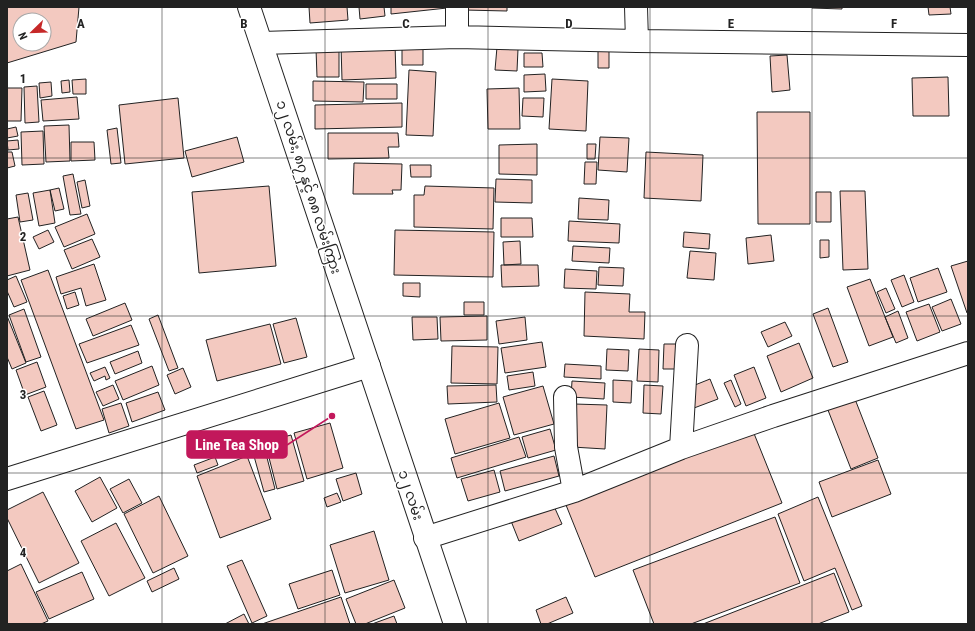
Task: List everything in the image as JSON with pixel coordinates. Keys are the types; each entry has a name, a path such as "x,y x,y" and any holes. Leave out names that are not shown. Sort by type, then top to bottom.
{"street":[{"name":"၁၂ လမ်း, ၈၇ နှင့် ၈၈ လမ်းကြား","path":"249,7 369,366"},
{"path":"457,7 457,37"},
{"path":"636,7 637,41"},
{"path":"262,43 457,37 968,45"},
{"path":"682,448 687,346"},
{"path":"425,538 574,491 682,448 773,416 968,353"},
{"path":"7,479 369,366"},
{"name":"၁၂ လမ်း","path":"369,366 425,538 455,624"},
{"path":"565,397 566,448 574,491"}],"building":[{"path":"7,7 79,7 76,42 52,49 52,12 12,12 12,52 43,52 7,63"},
{"path":"309,7 347,7 348,20 310,23"},
{"path":"359,7 384,7 385,16 360,19"},
{"path":"391,7 447,7 447,8 391,14"},
{"path":"464,7 507,7 507,11 464,10"},
{"path":"842,7 842,9 812,8"},
{"path":"928,7 950,7 951,14 929,15"},
{"path":"395,44 396,78 342,80 341,45"},
{"path":"402,45 423,46 423,65 402,65"},
{"path":"497,47 518,49 517,71 495,70"},
{"path":"339,48 339,77 317,77 316,49"},
{"path":"598,50 609,50 609,68 598,68"},
{"path":"524,53 542,53 543,67 524,67"},
{"path":"787,55 790,90 772,92 770,56"},
{"path":"409,70 436,72 433,136 406,135"},
{"path":"545,74 546,91 524,92 524,75"},
{"path":"948,77 949,116 913,116 912,78"},
{"path":"86,79 86,94 73,94 72,80"},
{"path":"552,79 588,81 586,131 549,129"},
{"path":"69,80 70,92 62,93 61,81"},
{"path":"313,81 364,82 363,102 313,101"},
{"path":"51,82 52,96 40,98 39,83"},
{"path":"366,84 397,84 397,99 366,99"},
{"path":"37,86 39,122 25,123 24,87"},
{"path":"7,88 22,88 21,121 7,121"},
{"path":"519,88 520,129 488,129 487,89"},
{"path":"77,97 79,119 43,121 41,100"},
{"path":"178,98 184,158 125,164 119,105"},
{"path":"523,98 544,98 543,117 522,116"},
{"path":"402,103 402,127 315,129 315,105"},
{"path":"757,112 810,112 810,224 758,224"},
{"path":"69,125 70,161 46,162 44,126"},
{"path":"16,127 18,136 7,138 7,129"},
{"path":"117,128 121,163 111,164 107,130"},
{"path":"43,131 44,164 22,165 21,132"},
{"path":"328,133 398,133 399,147 388,147 389,158 328,159"},
{"path":"237,137 244,162 192,177 185,151"},
{"path":"600,137 629,138 627,172 598,170"},
{"path":"18,140 19,149 8,150 7,141"},
{"path":"71,142 94,142 95,160 71,161"},
{"path":"537,144 537,175 499,174 499,145"},
{"path":"587,144 596,144 595,159 587,159"},
{"path":"7,152 12,152 15,166 7,168"},
{"path":"646,152 703,155 701,201 644,198"},
{"path":"585,162 597,162 596,184 584,184"},
{"path":"354,163 402,164 401,190 392,190 393,194 353,194"},
{"path":"410,165 431,165 431,177 411,177"},
{"path":"73,174 81,214 70,215 63,176"},
{"path":"496,179 532,180 532,203 495,202"},
{"path":"85,180 90,206 82,208 77,182"},
{"path":"269,186 276,266 199,273 192,192"},
{"path":"425,186 494,188 493,229 414,227 414,195 424,195"},
{"path":"59,188 64,209 55,211 50,190"},
{"path":"50,190 55,223 39,226 33,193"},
{"path":"840,191 865,191 868,269 843,270"},
{"path":"816,192 831,192 831,222 816,222"},
{"path":"28,193 33,220 20,222 16,195"},
{"path":"579,198 609,200 608,220 578,219"},
{"path":"87,214 95,234 64,247 55,227"},
{"path":"18,217 30,270 7,276 7,219"},
{"path":"501,218 532,218 533,237 501,237"},
{"path":"569,221 620,224 619,243 568,241"},
{"path":"48,230 54,242 39,249 33,237"},
{"path":"395,230 494,232 493,277 394,275"},
{"path":"684,232 710,234 709,249 683,247"},
{"path":"771,235 774,261 748,264 746,238"},
{"path":"92,239 100,257 72,269 64,250"},
{"path":"820,240 829,240 829,257 820,258"},
{"path":"520,241 521,264 504,265 503,242"},
{"path":"573,246 610,248 609,263 572,261"},
{"path":"690,251 716,253 714,280 687,278"},
{"path":"968,261 968,313 967,313 951,266"},
{"path":"94,264 106,300 86,306 81,288 61,294 56,277"},
{"path":"501,265 538,265 539,286 502,287"},
{"path":"599,267 624,268 623,286 598,285"},
{"path":"938,268 947,292 918,302 910,278"},
{"path":"565,269 597,271 596,289 564,288"},
{"path":"48,270 104,420 76,429 21,280"},
{"path":"904,275 914,302 902,307 891,280"},
{"path":"16,276 27,302 14,307 7,291 7,280"},
{"path":"870,279 893,337 869,346 847,287"},
{"path":"403,283 420,283 420,297 403,296"},
{"path":"886,288 895,309 886,313 877,292"},
{"path":"75,292 79,305 67,309 63,296"},
{"path":"585,292 630,294 629,312 645,312 644,339 584,336"},
{"path":"951,299 961,324 942,331 932,307"},
{"path":"464,302 484,302 484,315 464,315"},
{"path":"125,303 132,320 93,336 86,319"},
{"path":"929,304 940,332 917,341 906,312"},
{"path":"828,308 848,362 833,367 813,314"},
{"path":"24,309 41,357 26,362 9,315"},
{"path":"898,311 908,338 896,343 885,317"},
{"path":"158,315 178,368 169,371 149,319"},
{"path":"7,316 26,363 12,369 7,357"},
{"path":"487,316 487,340 441,341 440,317"},
{"path":"412,317 437,317 438,339 413,340"},
{"path":"525,317 527,340 499,344 496,321"},
{"path":"296,318 307,357 284,363 273,324"},
{"path":"785,322 792,336 768,347 761,332"},
{"path":"270,324 281,364 217,381 206,340"},
{"path":"131,325 139,345 87,363 79,344"},
{"path":"542,342 546,367 505,373 501,348"},
{"path":"799,343 813,378 781,392 767,356"},
{"path":"664,344 680,344 679,369 663,369"},
{"path":"452,346 498,347 497,384 451,383"},
{"path":"607,349 629,350 628,371 606,370"},
{"path":"639,349 659,350 658,382 637,381"},
{"path":"138,351 142,363 115,374 110,362"},
{"path":"37,362 46,387 25,395 16,370"},
{"path":"565,364 601,366 601,379 564,377"},
{"path":"152,366 159,385 123,400 115,381"},
{"path":"105,367 110,378 106,380 105,376 94,381 90,373"},
{"path":"754,367 766,398 746,406 734,375"},
{"path":"183,368 191,387 175,394 167,375"},
{"path":"533,372 535,386 509,390 507,376"},
{"path":"710,379 718,399 694,408 685,389"},
{"path":"613,380 632,381 631,403 613,402"},
{"path":"731,380 741,404 735,407 724,383"},
{"path":"572,381 605,383 604,399 571,397"},
{"path":"113,385 119,399 103,406 96,392"},
{"path":"496,385 497,402 448,404 447,386"},
{"path":"644,385 663,386 661,414 643,413"},
{"path":"543,386 554,424 514,435 503,397"},
{"path":"44,391 57,425 41,431 28,397"},
{"path":"158,392 165,410 132,422 126,403"},
{"path":"853,394 878,458 851,469 826,405"},
{"path":"121,403 129,426 109,433 102,409"},
{"path":"499,403 510,438 455,454 445,419"},
{"path":"574,404 607,405 605,449 572,447"},
{"path":"330,423 343,468 307,479 294,433"},
{"path":"550,429 556,450 528,458 522,437"},
{"path":"753,431 782,503 595,577 566,505"},
{"path":"291,435 304,481 277,489 265,442"},
{"path":"519,437 526,457 457,478 451,458"},
{"path":"264,446 275,489 264,492 252,449"},
{"path":"247,456 271,519 220,538 197,476"},
{"path":"554,456 559,476 505,491 500,471"},
{"path":"215,457 218,465 197,473 194,465"},
{"path":"878,460 891,494 832,517 819,482"},
{"path":"494,470 500,492 468,501 461,479"},
{"path":"356,473 362,494 343,501 336,479"},
{"path":"100,477 117,508 92,522 75,491"},
{"path":"129,479 142,503 123,513 110,489"},
{"path":"43,492 79,563 39,583 7,518 7,510"},
{"path":"337,493 341,502 327,507 324,498"},
{"path":"159,496 188,556 153,573 124,514"},
{"path":"818,497 862,606 852,610 835,568 804,581 778,514"},
{"path":"553,504 562,524 519,541 511,521"},
{"path":"775,517 800,583 691,624 654,624 633,570"},
{"path":"116,523 145,578 109,596 81,541"},
{"path":"374,531 389,580 345,593 330,545"},
{"path":"242,560 267,616 252,623 227,566"},
{"path":"21,564 48,621 41,624 7,624 7,571"},
{"path":"174,568 179,579 152,592 147,581"},
{"path":"332,570 340,595 298,609 289,584"},
{"path":"82,572 94,599 49,619 36,592"},
{"path":"834,573 849,612 818,624 703,624"},
{"path":"394,580 405,608 365,624 356,624 346,599"},
{"path":"341,597 350,624 262,624 297,612"},
{"path":"566,597 573,613 547,624 541,624 536,610"},
{"path":"244,614 249,624 225,624"},
{"path":"394,616 397,624 372,624"}],"place":[{"name":"Line Tea Shop","path":"332,416"}]}
